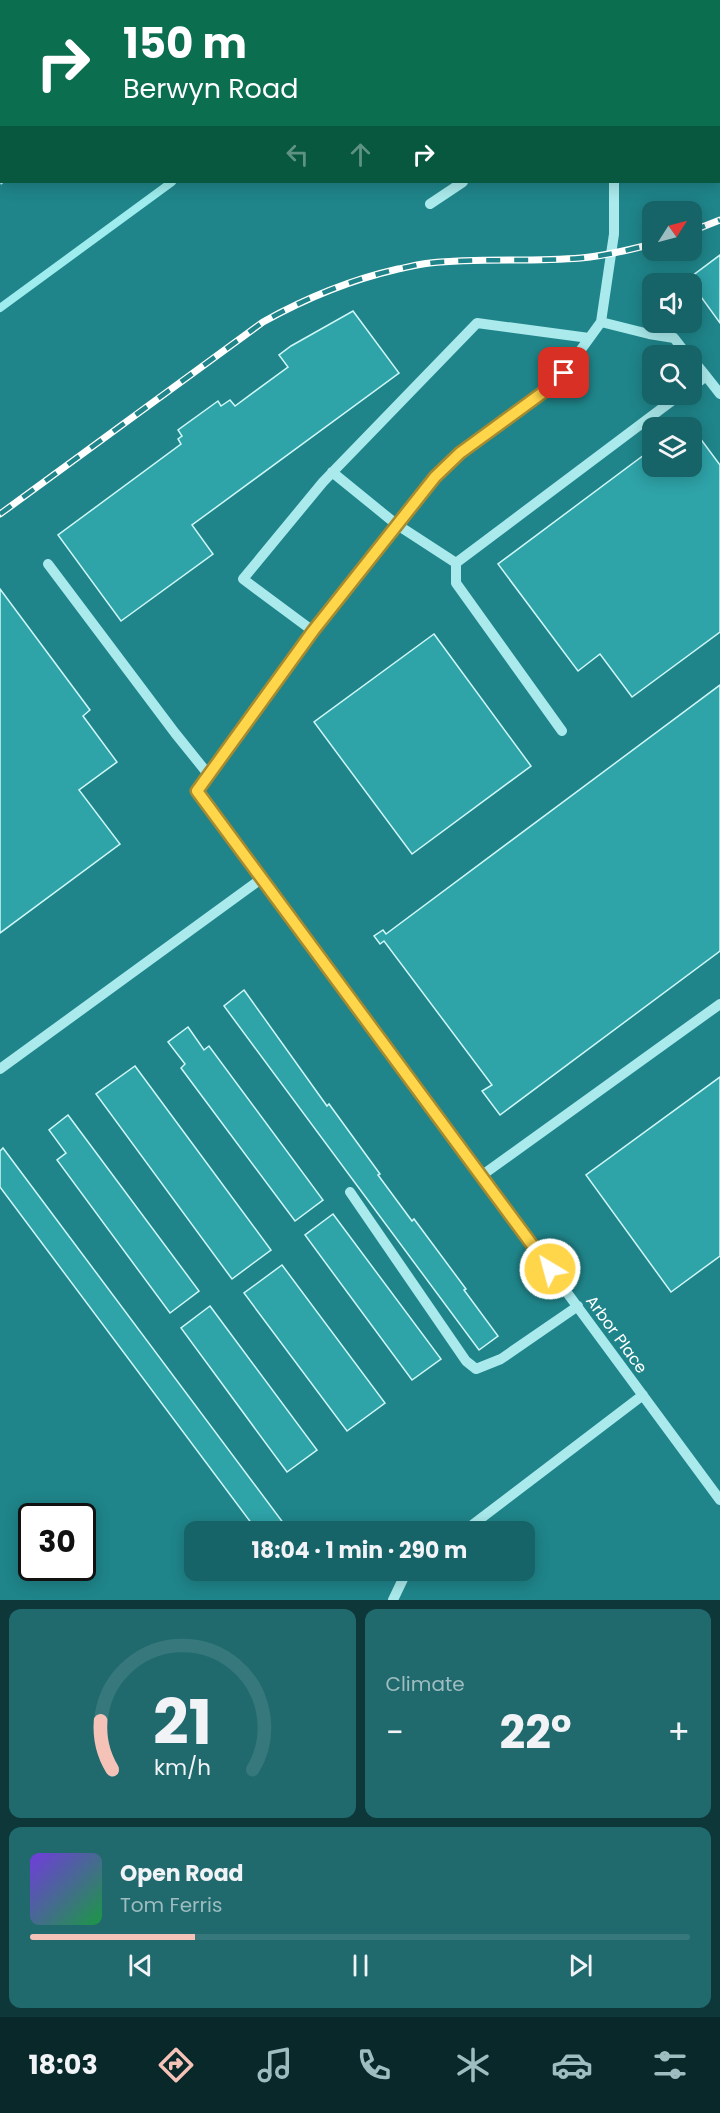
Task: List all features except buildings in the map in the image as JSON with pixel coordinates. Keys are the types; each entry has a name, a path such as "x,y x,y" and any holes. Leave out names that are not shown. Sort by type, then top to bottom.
{"street":[{"path":"430,204 462,183"},
{"path":"48,564 208,774 313,631 435,477 460,453 549,388 564,373 601,322 614,234 614,183"},
{"path":"601,322 674,338 679,345"},
{"path":"313,631 243,579 332,472 477,323 590,338"},
{"path":"702,371 720,394"},
{"path":"702,379 706,376"},
{"path":"456,563 666,405"},
{"path":"332,472 396,524 456,563"},
{"path":"456,563 456,583 562,731"},
{"name":"Arbor Place","path":"208,774 197,791 643,1395 477,1521"},
{"path":"0,1069 261,879"},
{"path":"481,1176 720,1004"},
{"path":"350,1192 466,1361 476,1369 501,1359 578,1306"},
{"path":"643,1395 720,1500"},
{"path":"393,1600 402,1581"}],"waterway":[{"path":"0,308 171,183"}],"railway":[{"path":"702,227 720,220"},
{"path":"0,514 263,322 295,305 380,273 426,263 581,258 642,246"}],"route":[{"path":"550,1269 197,791 313,631 435,477 460,453 549,388 564,373"}]}
